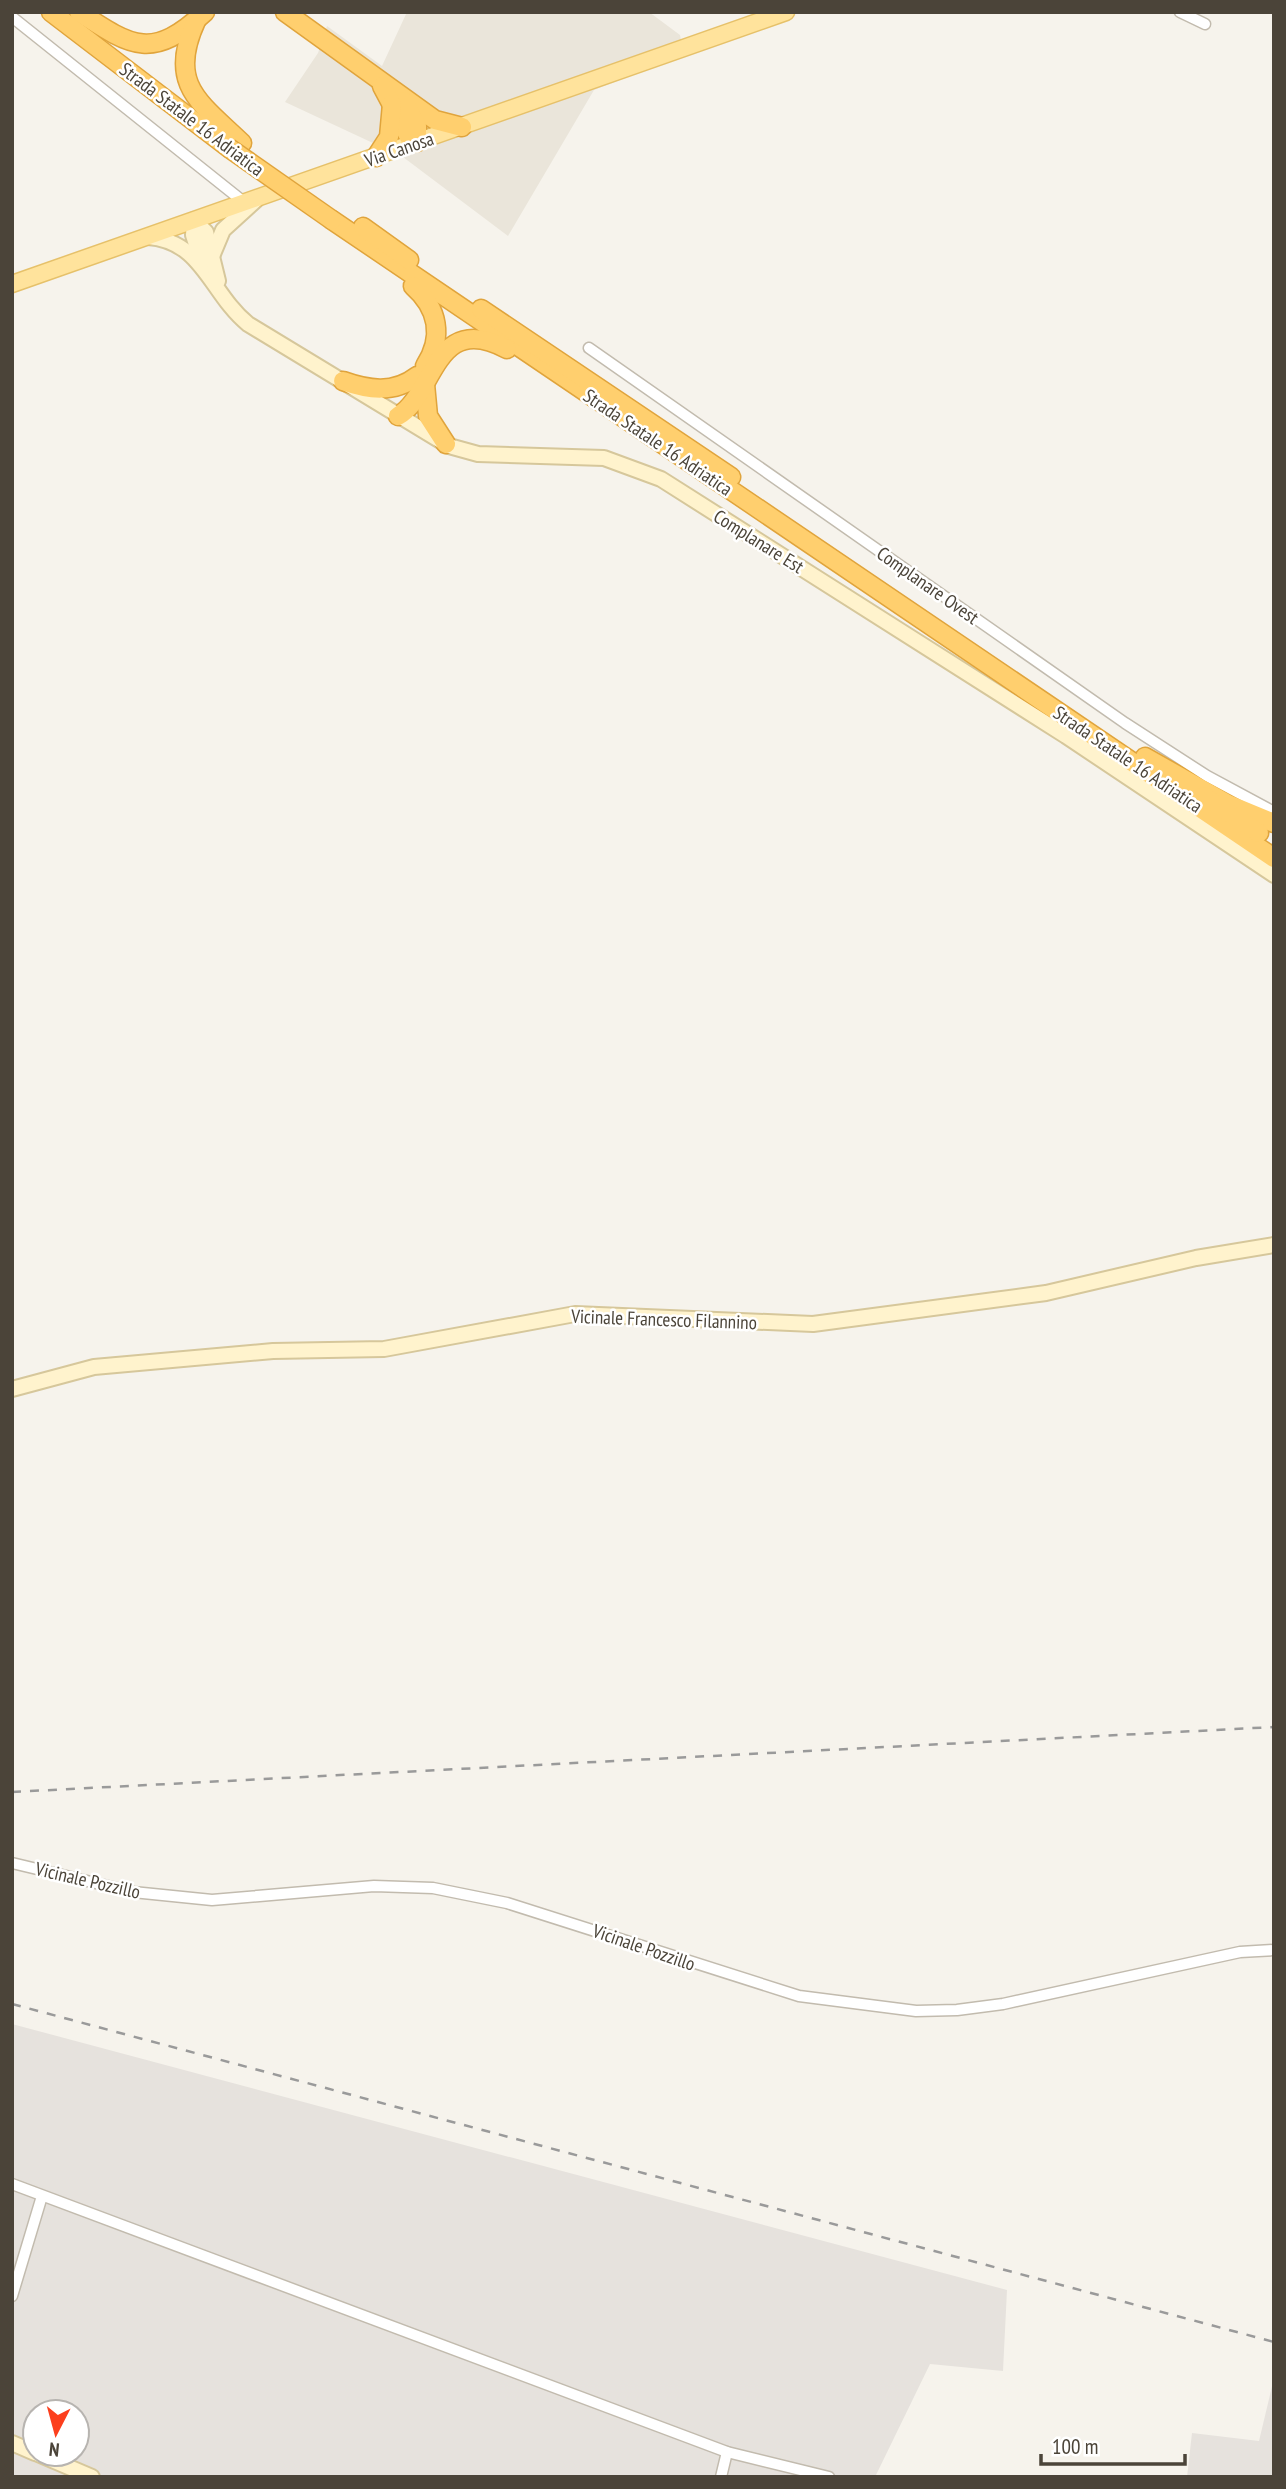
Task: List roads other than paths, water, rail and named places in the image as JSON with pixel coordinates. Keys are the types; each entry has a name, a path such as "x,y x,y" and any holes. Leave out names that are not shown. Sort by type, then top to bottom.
{"highway":[{"name":"Strada Statale 16 Adriatica","path":"51,12 235,146 1274,858"},
{"name":"Strada Statale 16 Adriatica","path":"71,12 235,146"},
{"path":"79,12 121,40 140,45 165,41 200,17"},
{"path":"285,12 381,83 417,124 417,142"},
{"path":"200,17 184,51 186,81 197,100 235,146"},
{"path":"396,100 435,120 462,127"},
{"path":"376,157 389,137 396,100"},
{"name":"Strada Statale 16 Adriatica","path":"338,217 363,242 610,410 1274,843"},
{"path":"363,242 420,292 432,307 436,325 435,345 410,408 398,416"},
{"path":"343,381 368,388 389,388 421,379 449,349 468,342 488,342 505,348 610,410"},
{"path":"421,379 428,416 446,444"},
{"path":"1145,757 1237,808 1274,823"}],"main road":[{"name":"Via Canosa","path":"12,284 786,12"}],"street":[{"path":"1180,12 1205,24"},
{"path":"12,17 252,200 223,230 208,260"},
{"name":"Complanare Est","path":"194,220 204,228 208,260 219,290 248,324 398,416 446,444 478,454 596,457 656,476 1066,736 1274,875"},
{"name":"Complanare Est","path":"148,237 178,244 208,260"},
{"name":"Complanare Ovest","path":"589,348 1125,723 1207,776 1274,812"},
{"name":"Vicinale Francesco Filannino","path":"12,1389 94,1367 273,1351 383,1349 575,1314 813,1324 1046,1293 1196,1258 1274,1245"},
{"name":"Vicinale Pozzillo","path":"12,1863 94,1884 173,1898 244,1899 374,1886 433,1888 507,1903 799,1996 916,2011 957,2011 1003,2004 1240,1952 1274,1950"},
{"path":"12,2184 727,2452 829,2477"},
{"path":"12,2297 42,2196"},
{"path":"721,2477 727,2452"},
{"path":"71,2468 92,2477"}],"railway":[{"path":"12,1792 1274,1727"},
{"path":"12,2004 1274,2342"}]}
